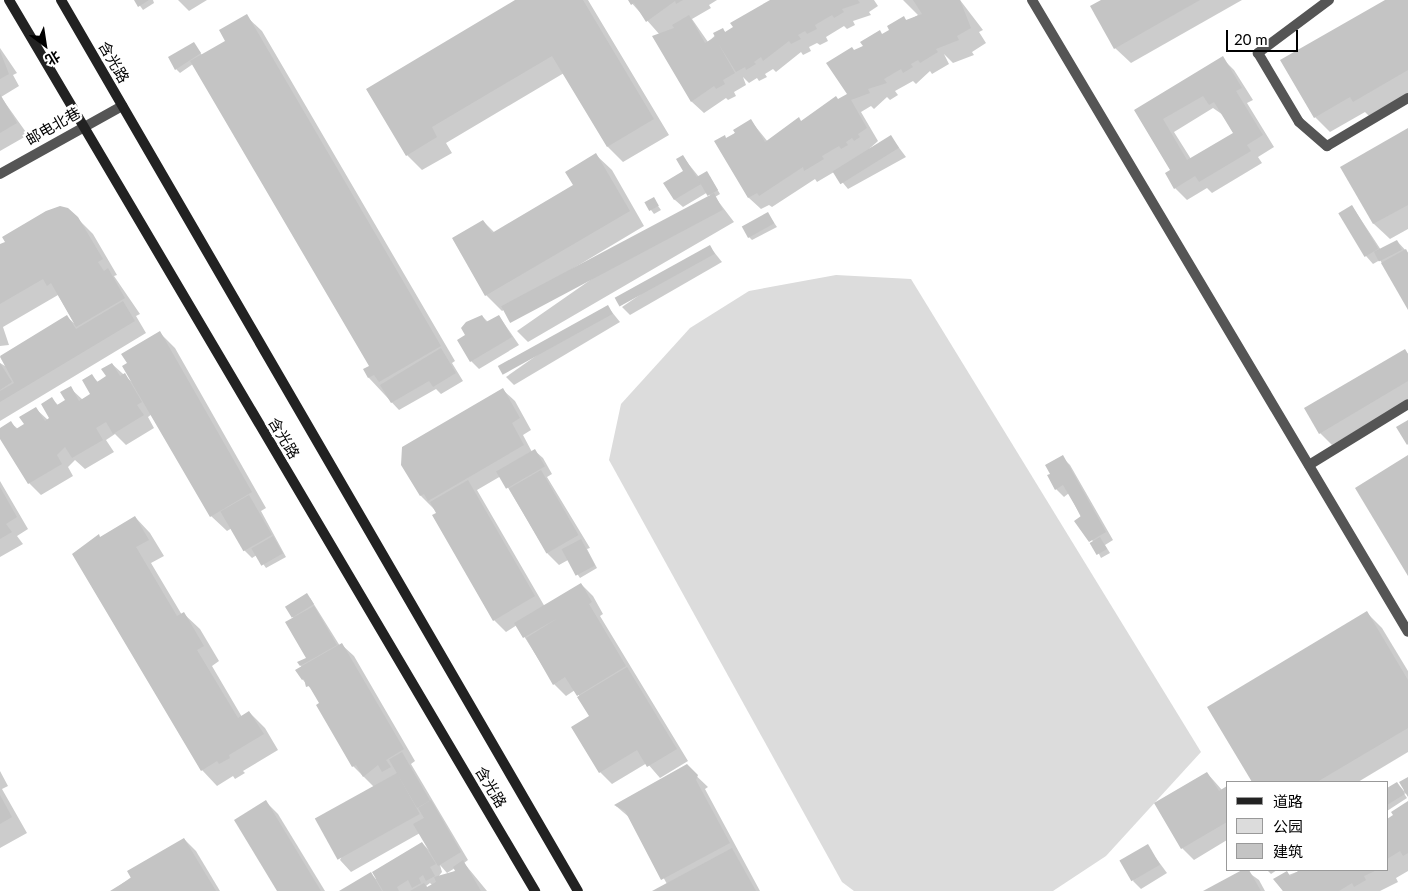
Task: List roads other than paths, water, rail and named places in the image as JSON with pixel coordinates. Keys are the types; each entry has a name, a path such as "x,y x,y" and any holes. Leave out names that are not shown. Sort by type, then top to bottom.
{"main road":[{"name":"含光路","path":"9,0 535,891"},
{"name":"含光路","path":"61,0 578,891"}],"street":[{"path":"1032,0 1408,632"},
{"path":"1329,0 1258,53 1299,122 1327,146 1408,98"},
{"name":"邮电北巷","path":"0,174 82,126 122,106"},
{"path":"1309,466 1408,404"}]}
